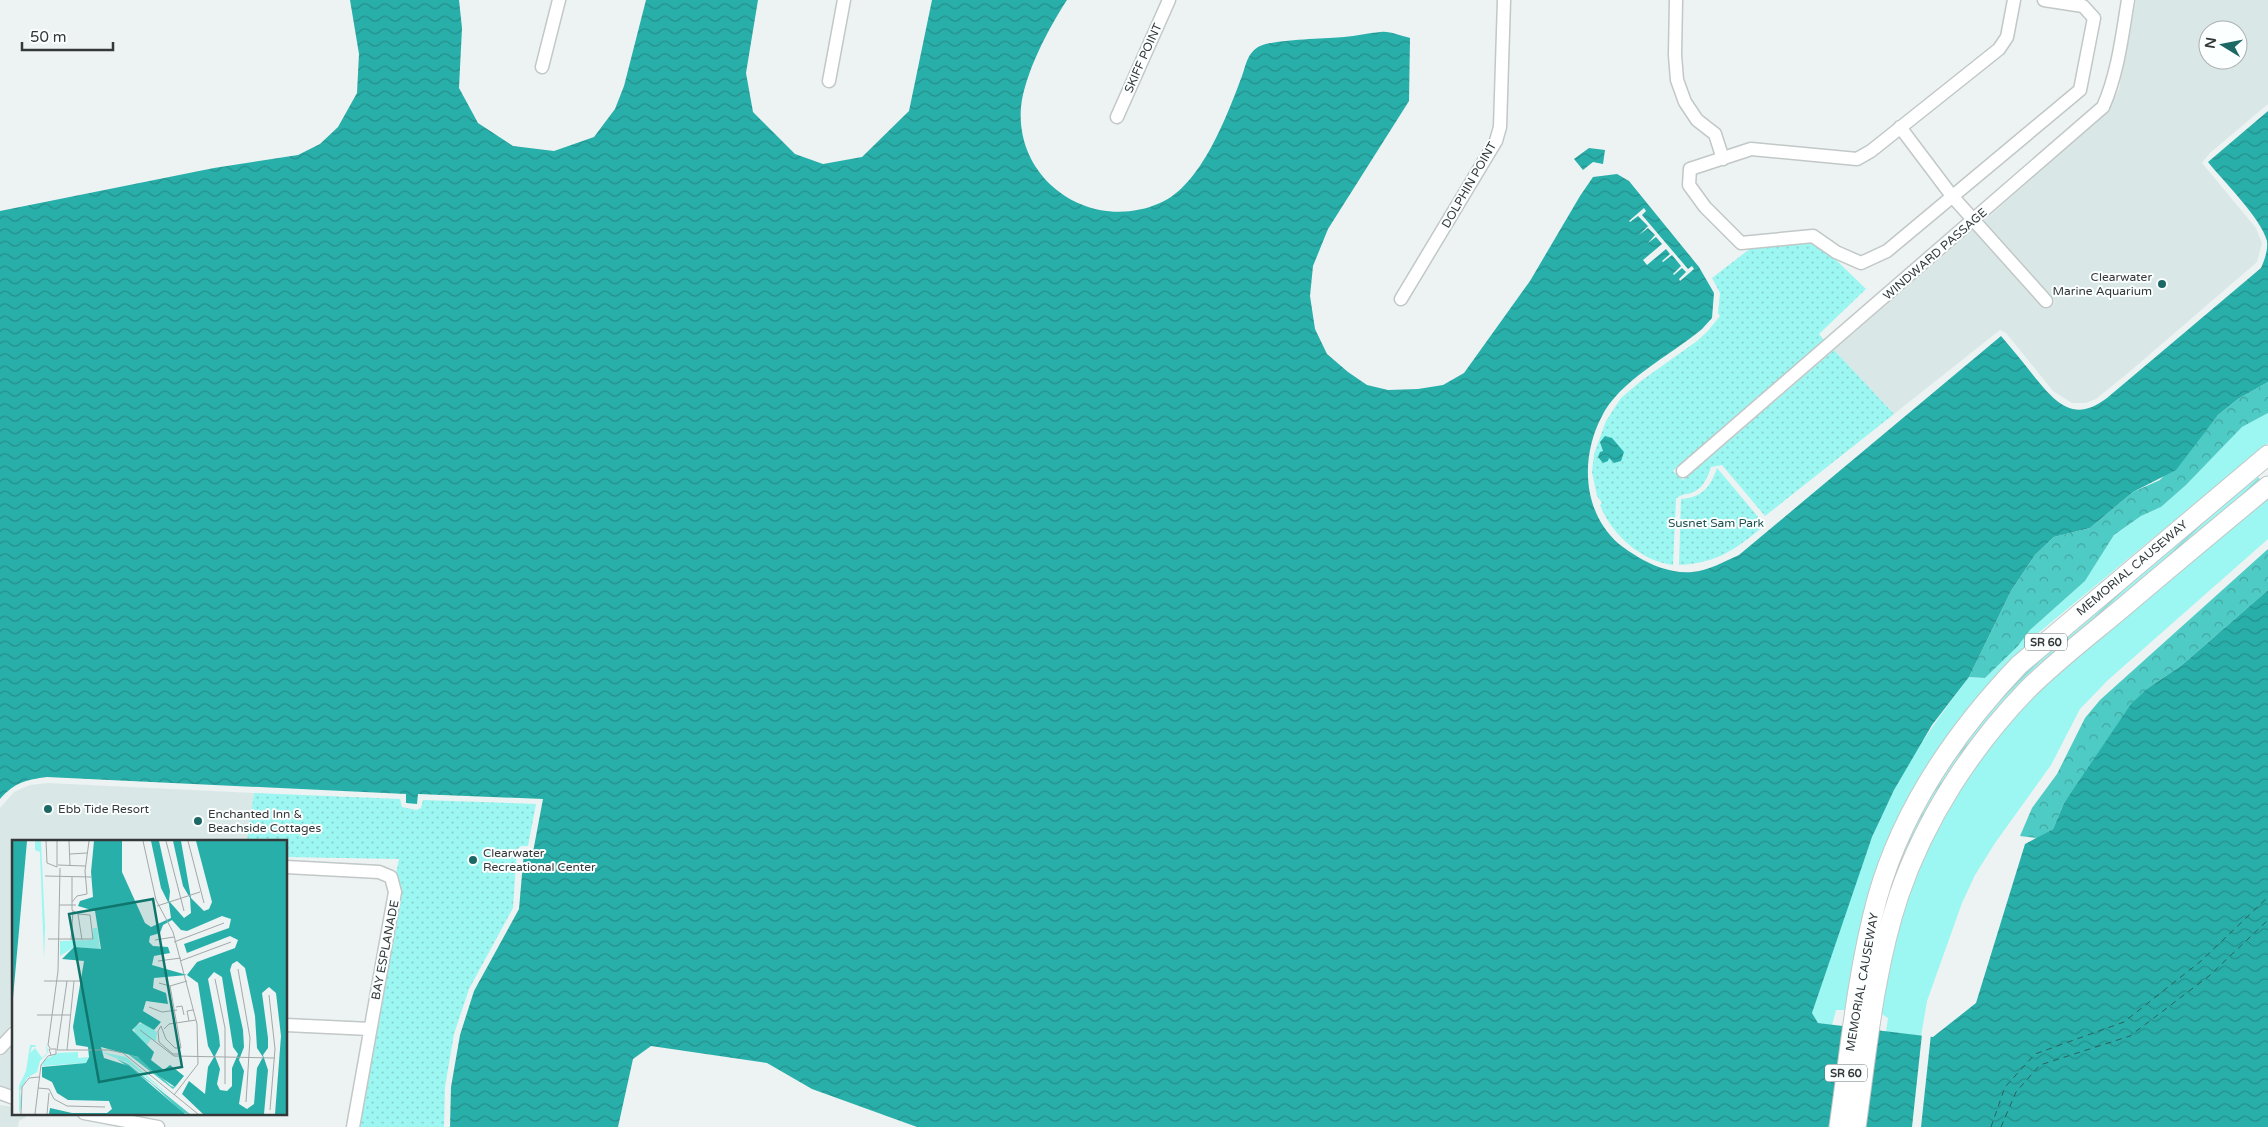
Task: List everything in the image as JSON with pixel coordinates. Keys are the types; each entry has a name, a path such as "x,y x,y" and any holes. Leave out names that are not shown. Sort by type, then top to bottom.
{"main road":[{"name":"MEMORIAL CAUSEWAY","path":"1856,1127 1866,946 1884,878 1909,818 1947,751 1993,693 2019,666 2268,455"},
{"name":"MEMORIAL CAUSEWAY","path":"1838,1127 1863,1020 1899,896 1912,861 1945,797 1978,747 2029,688 2268,486"}],"street":[{"path":"542,67 559,0"},
{"path":"829,81 844,0"},
{"name":"SKIFF POINT","path":"1117,116 1169,0"},
{"name":"DOLPHIN POINT","path":"1401,299 1496,141 1500,127 1504,0"},
{"path":"1676,0 1675,55 1677,80 1685,102 1697,120 1715,134 1723,159"},
{"path":"2014,0 2007,37 1999,50 1871,151 1857,159 1751,149 1690,169 1689,185 1705,206 1741,243 1813,236 1836,252 1861,263 1887,251 2080,90 2094,18 2083,6 2044,0"},
{"name":"WINDWARD PASSAGE","path":"1683,471 2103,107 2112,86 2128,0"},
{"path":"1900,127 1973,221 2046,300"},
{"name":"BAY ESPLANADE","path":"288,867 379,872 391,877 395,892 353,1127"},
{"path":"288,1025 370,1029"},
{"path":"0,1048 12,1035"},
{"path":"0,1093 12,1097"},
{"path":"89,1114 158,1127"}],"shaded area":[{"path":"2136,0 2268,0 2268,104 2210,153 2202,163 2256,228 2262,243 2257,262 2096,399 2086,403 2072,403 2053,391 2006,333 2000,330 1894,414 1834,350 1973,230 2045,309 2055,302 1983,222 2108,111 2119,89"},
{"path":"48,783 254,793 247,840 12,840 12,1023 0,1038 0,808 14,792 30,785"},
{"path":"12,1045 12,1094 0,1092 0,1057"},
{"path":"0,1105 12,1107 12,1114 26,1114 26,1117 19,1121 18,1127 0,1127"}],"green space":[{"path":"1811,243 1834,258 1866,289 1819,334 1824,340 1673,471 1683,480 1834,350 1894,414 1765,516 1722,465 1711,467 1707,479 1699,489 1681,495 1676,499 1673,565 1650,558 1619,536 1605,516 1600,505 1602,503 1597,496 1592,472 1594,454 1606,421 1621,398 1641,381 1697,341 1720,316 1718,313 1720,293 1712,278 1751,248"},
{"path":"2268,382 2268,413 2242,427 2186,485 2161,507 2141,516 2114,535 2085,581 2030,630 2018,646 1985,678 1969,677 2011,591 2035,555 2054,537 2090,528 2133,492 2160,480 2218,415 2238,399"},
{"path":"2268,413 2268,443 2037,634 1985,688 1951,730 1927,765 1902,810 1847,1010 1836,1010 1832,1025 1818,1023 1812,1013 1849,899 1870,843 1903,773 1949,704 1969,677 1985,678 2018,646 2030,630 2085,581 2114,535 2141,516 2161,507 2186,485 2242,427"},
{"name":"Susnet Sam Park","path":"1717,468 1765,525 1735,548 1716,558 1693,564 1679,565 1681,499 1695,496 1705,490"},
{"path":"2256,475 2261,480 1997,711 1879,939 1877,924 1894,869 1939,775 2003,690"},
{"path":"2268,493 2268,539 2108,680 2080,709 2051,765 1995,843 1975,875 1962,903 1927,1001 1921,1036 1886,1032 1888,1018 1880,1013 1896,926 1930,839 1963,778 2025,701"},
{"path":"2268,549 2268,590 2182,665 2148,688 2064,803 2053,829 2037,838 2020,836 2032,808 2057,774 2085,718 2100,700"},
{"path":"254,793 400,799 402,807 416,810 421,808 423,800 536,804 528,846 521,846 517,850 513,908 469,989 454,1034 445,1087 444,1127 360,1127 402,893 396,874 399,859 288,857 288,840 247,840"}],"water":[{"path":"350,0 459,0 462,28 459,88 478,123 513,146 554,151 594,137 615,109 624,86 646,0 758,0 746,73 753,112 795,154 823,164 862,157 909,111 932,0 1067,0 1045,38 1027,80 1021,107 1022,134 1031,158 1044,178 1063,194 1085,206 1109,211 1134,211 1160,203 1175,194 1188,182 1211,148 1229,110 1247,60 1258,47 1275,42 1344,37 1381,32 1410,38 1409,101 1328,229 1313,266 1310,296 1315,329 1327,354 1367,385 1388,390 1418,389 1443,385 1464,373 1530,281 1593,177 1617,174 1629,181 1699,267 1714,293 1712,318 1702,329 1632,380 1609,404 1594,434 1588,468 1589,485 1598,517 1619,544 1638,557 1664,569 1685,572 1704,570 1739,555 2001,336 2041,385 2057,401 2074,409 2084,409 2095,406 2107,398 2261,268 2267,248 2267,241 2263,232 2250,211 2208,162 2268,111 2268,382 2238,399 2218,415 2176,470 2133,492 2090,528 2054,537 2035,555 2011,591 1969,677 1932,725 1894,790 1872,837 1812,1013 1818,1023 1933,1037 1976,1003 2025,844 2053,829 2064,803 2131,704 2148,688 2182,665 2268,590 2268,1127 917,1127 812,1089 767,1063 651,1046 633,1059 618,1127 450,1127 451,1087 460,1035 474,991 519,909 524,851 533,852 543,799 418,794 417,804 406,803 406,794 47,777 33,779 16,785 0,799 0,211 214,168 298,155 320,144 338,127 357,93 359,54"},
{"path":"1589,148 1605,150 1603,164 1593,162 1583,170 1574,159"},
{"path":"1605,436 1612,438 1624,452 1621,461 1614,463 1609,458 1608,461 1603,463 1598,457 1600,452 1603,451 1600,442"}],"pier":[{"path":"1644,208 1646,211 1642,215 1688,269 1692,266 1694,269 1680,281 1679,279 1686,272 1682,268 1673,274 1681,266 1672,255 1662,261 1670,254 1666,249 1647,265 1643,260 1662,244 1656,237 1648,243 1655,235 1648,228 1639,235 1648,226 1638,216 1629,221"},
{"path":"1922,1034 1931,1034 1921,1127 1912,1127"}],"ferry route":[{"path":"1991,1127 2005,1087 2035,1054 2124,1022 2201,961 2268,897"},
{"path":"2001,1127 2016,1092 2040,1065 2130,1036 2209,976 2268,920"}],"place":[{"name":"Clearwater Marine Aquarium","path":"2162,284"},
{"name":"Ebb Tide Resort","path":"48,809"},
{"name":"Enchanted Inn & Beachside Cottages","path":"198,821"},
{"name":"Clearwater Recreational Center","path":"473,860"}]}
